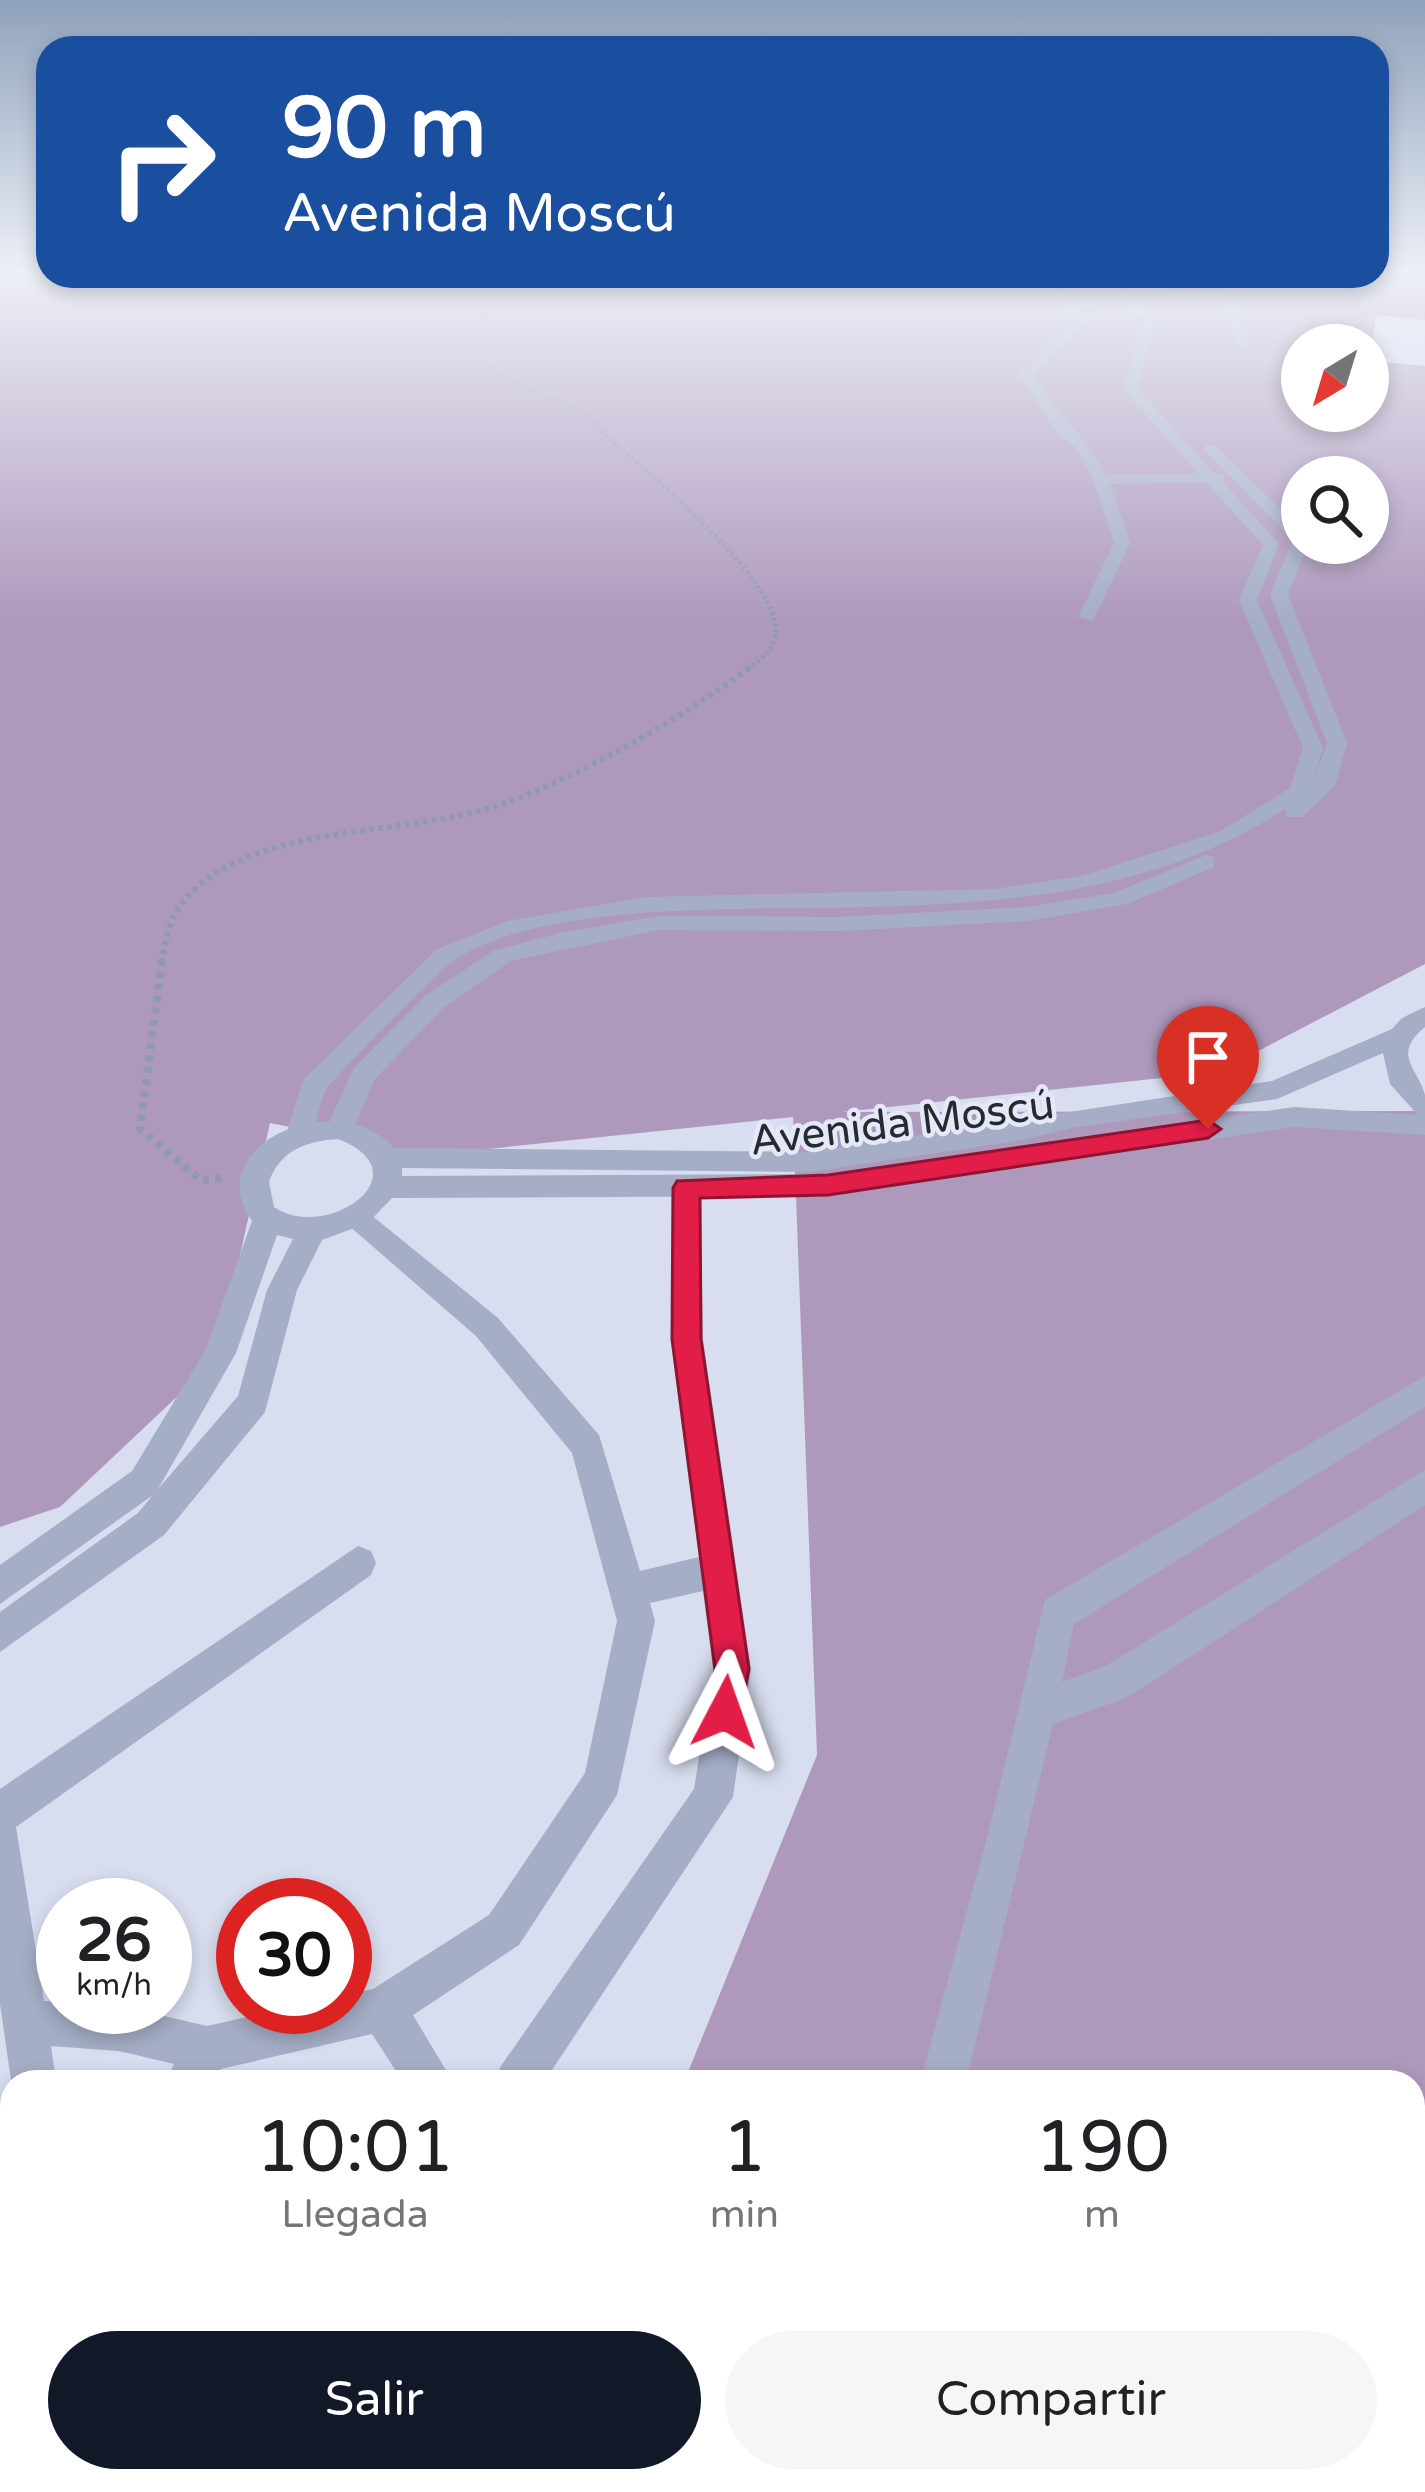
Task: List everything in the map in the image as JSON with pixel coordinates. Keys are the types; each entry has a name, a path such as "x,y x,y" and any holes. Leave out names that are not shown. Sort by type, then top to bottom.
{"street":[{"path":"1035,388 1060,427 1084,448 1101,480 1122,543 1088,617"},
{"path":"1022,903 1227,837 1299,791 1313,748 1248,600 1271,544 1130,388"},
{"path":"300,1135 314,1087 445,956 516,926 645,904 839,924 1022,903 1119,899 1263,837 1324,787 1337,743 1279,595 1301,539 1151,388"},
{"path":"1101,480 1238,476"},
{"path":"1283,685 1312,686"},
{"path":"340,1129 363,1075 434,1002 502,956 560,940 711,913"},
{"name":"Avenida Moscú","path":"387,1173 686,1188 828,1185 1030,1142 1071,1118 1277,1090 1396,1037 1408,1023 1425,1015"},
{"path":"1396,1037 1393,1057 1400,1079 1425,1106"},
{"path":"1277,1090 1294,1117"},
{"name":"Avenida Moscú","path":"387,1173 809,1162 1294,1117 1425,1125"},
{"path":"340,1129 379,1144 387,1173 355,1219 312,1230 281,1226 268,1219 252,1191 255,1175 272,1152 300,1135 340,1129"},
{"path":"525,2070 712,1797 732,1669 687,1339 686,1188"},
{"path":"0,1588 144,1483 220,1354 268,1219"},
{"path":"25,2022 119,2028 198,2065 382,2008 504,1930 603,1781 636,1621 587,1446 487,1327 355,1219"},
{"path":"0,1634 151,1524 253,1402 282,1290 312,1230"},
{"path":"946,2070 1008,1838 1058,1613 1425,1390"},
{"path":"1036,1710 1114,1683 1425,1486"},
{"path":"0,1814 358,1563"},
{"path":"628,1592 718,1570"},
{"path":"0,1839 31,2070"},
{"path":"382,2008 422,2070"}],"path":[{"path":"255,1175 201,1180 140,1129 170,934 175,914 195,892 269,851 329,834 458,817 550,783 741,674 766,655 776,636 774,615 762,590 672,490 584,414 521,388"}],"shaded area":[{"path":"0,388 1281,388 1281,432 1389,432 1389,388 1425,388 1425,964 1218,1072 842,1112 1425,1111 1425,2070 689,2070 817,1755 793,1117 430,1155 270,1123 216,1360 60,1507 0,1527"}],"route":[{"path":"725,1712 732,1669 687,1339 686,1188 828,1185 1208,1129"}]}
